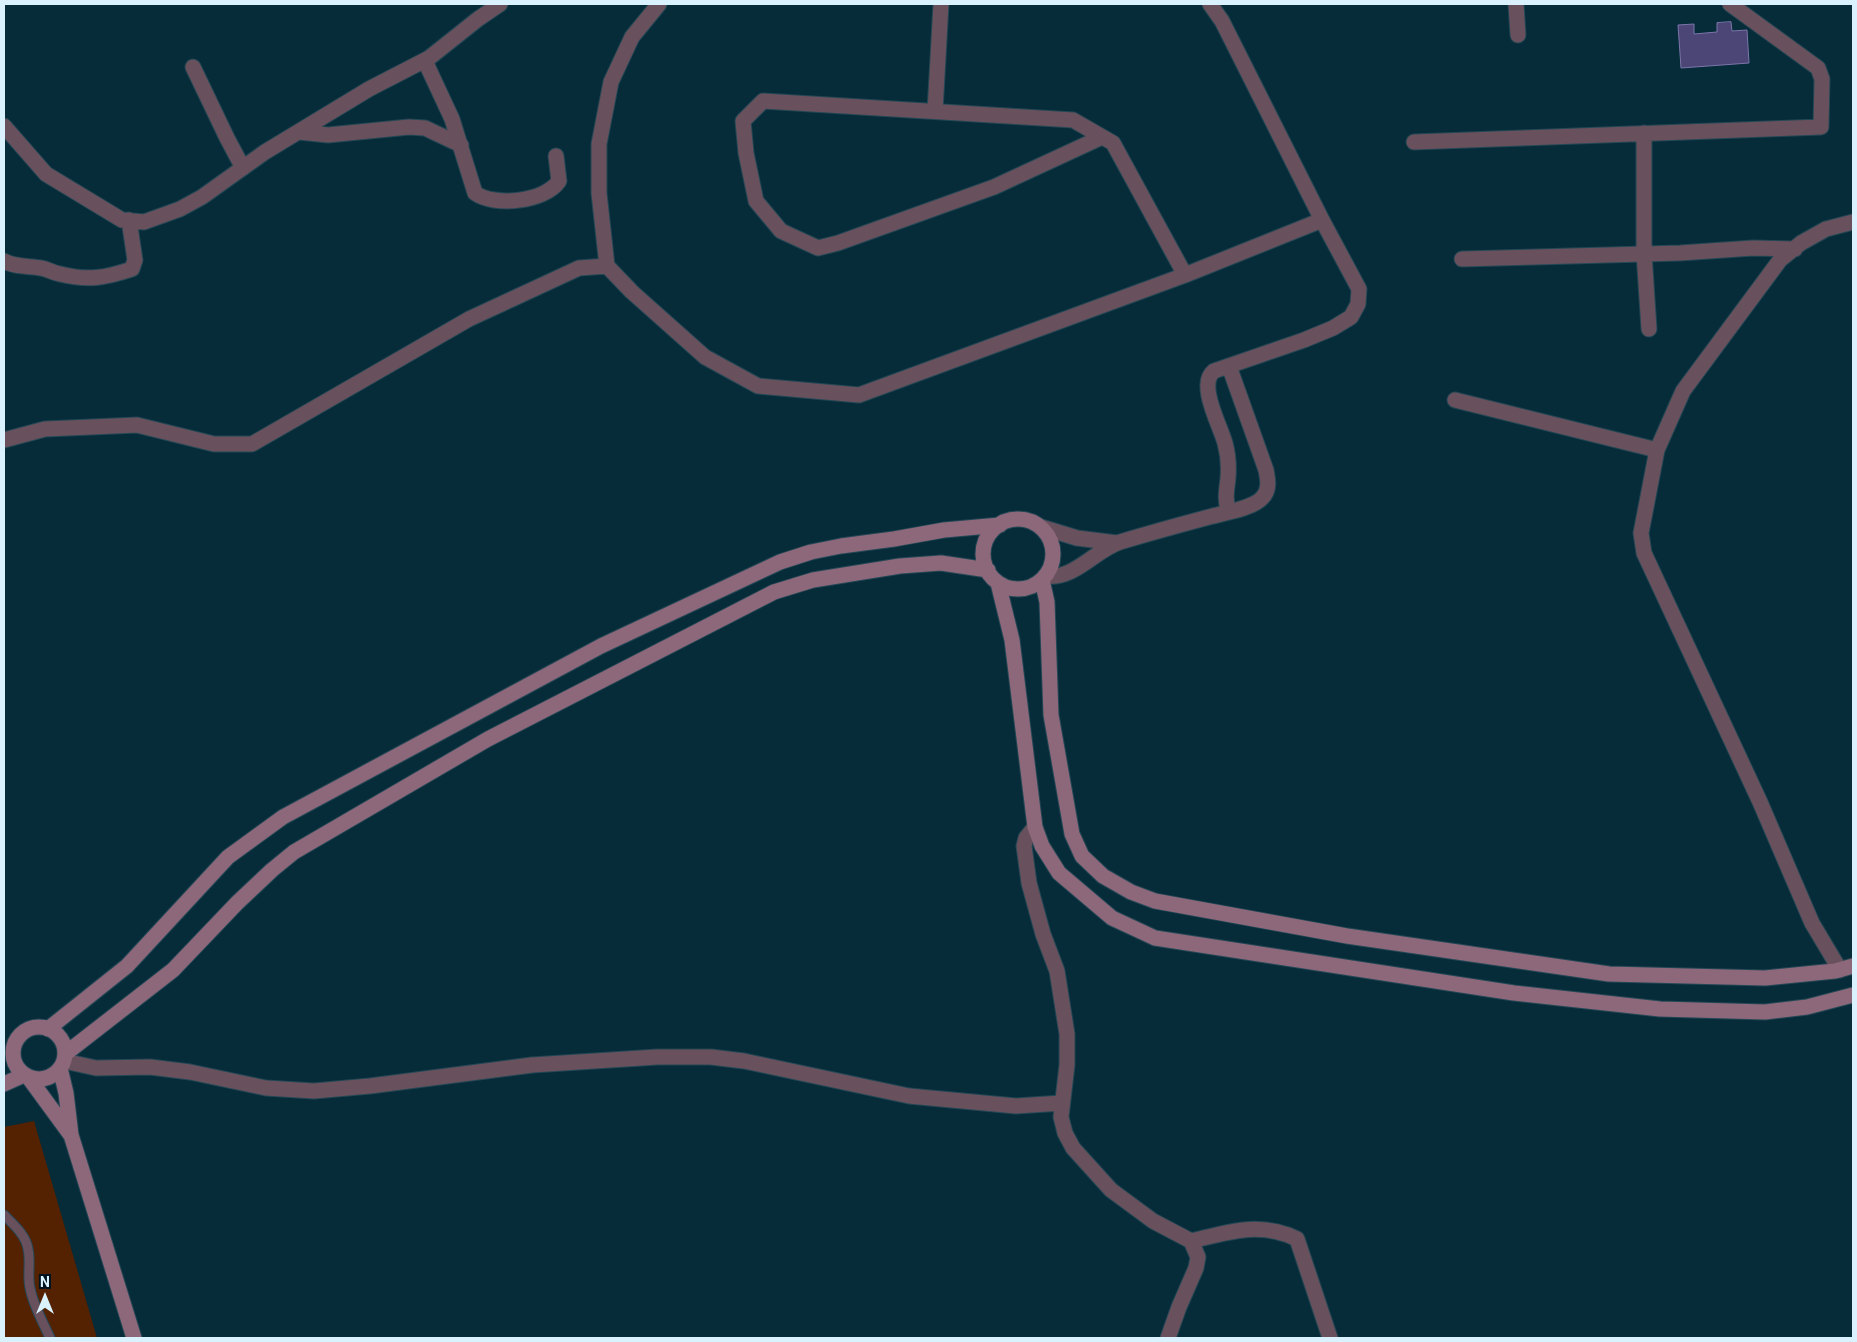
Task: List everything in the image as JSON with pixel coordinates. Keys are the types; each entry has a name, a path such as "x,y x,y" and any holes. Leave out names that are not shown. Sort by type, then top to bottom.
{"street":[{"path":"4,126 46,174 122,220 144,222 180,210 299,132 369,90 425,61 500,4"},
{"path":"659,4 632,37 611,82 599,144 599,193 607,266 632,292 705,358 758,386 859,395 1185,275 1322,220"},
{"path":"935,111 942,4"},
{"path":"1210,4 1222,21 1322,220 1359,289 1358,304 1351,317 1333,328 1210,374 1207,389 1227,456 1226,505 1229,512"},
{"path":"1516,4 1518,35"},
{"path":"1414,142 1821,127 1822,79 1818,68 1730,4"},
{"path":"425,61 452,119 474,193 492,200 522,200 555,187 559,181 556,156"},
{"path":"193,66 243,168"},
{"path":"1102,137 994,187 838,243 818,248 781,231 756,201 746,152 744,121 763,100 1073,120 1113,143 1185,275"},
{"path":"299,132 328,135 394,128 425,128 461,145"},
{"path":"1644,133 1644,253 1649,329"},
{"path":"4,261 10,264 44,268 79,278 92,279 111,276 132,269 135,260 129,220"},
{"path":"1847,968 1812,922 1760,802 1644,554 1641,534 1657,450 1683,391 1780,260 1801,243 1826,229 1853,222"},
{"path":"1462,259 1795,248"},
{"path":"4,440 45,429 137,425 214,444 252,444 469,319 579,268 607,266"},
{"path":"1044,578 1064,575 1117,543 1229,512 1262,499 1267,491 1266,470 1229,366"},
{"path":"1455,400 1657,450"},
{"path":"1117,543 1077,538 1041,527 1031,521 1020,519 1010,520 1000,525 988,537 984,545 983,554 988,570 998,582 1012,640 1035,827 1042,846 1059,874 1112,918 1155,938 1514,993 1660,1009 1765,1012 1807,1007 1853,995"},
{"path":"48,1029 127,966 228,857 283,817 600,646 780,562 803,554 841,546 944,530 1000,525"},
{"path":"998,582 1016,589 1034,585 1044,578 1052,564 1054,550 1049,537 1041,527"},
{"path":"4,1084 27,1076 38,1079 54,1074 63,1061 173,970 237,903 294,852 497,735 774,592 813,580 900,566 942,563 988,570"},
{"path":"1044,578 1047,602 1051,715 1072,834 1082,856 1103,876 1130,892 1155,901 1347,936 1609,974 1765,978 1847,968"},
{"path":"1035,827 1026,838 1024,846 1029,883 1043,934 1057,971 1067,1034 1067,1065 1061,1117 1066,1133 1073,1148 1111,1190 1153,1221 1191,1241 1198,1256 1196,1268 1168,1338"},
{"path":"71,1135 27,1076 14,1063 9,1049 27,1031 41,1028 48,1029 60,1039 64,1046 63,1061 71,1135 134,1338"},
{"path":"63,1061 96,1068 150,1067 190,1072 266,1088 314,1091 370,1086 532,1065 657,1057 711,1057 744,1061 908,1096 1016,1106 1062,1103"},
{"path":"1191,1241 1231,1232 1264,1228 1282,1232 1297,1239 1330,1338"}],"lane":[{"path":"4,1215 24,1238 28,1248 30,1290 50,1338"}],"shaded area":[{"path":"34,1121 97,1338 4,1338 4,1127"}],"building":[{"path":"1731,22 1732,31 1747,30 1749,63 1681,68 1678,25 1694,24 1694,34 1717,32 1717,23"}]}
